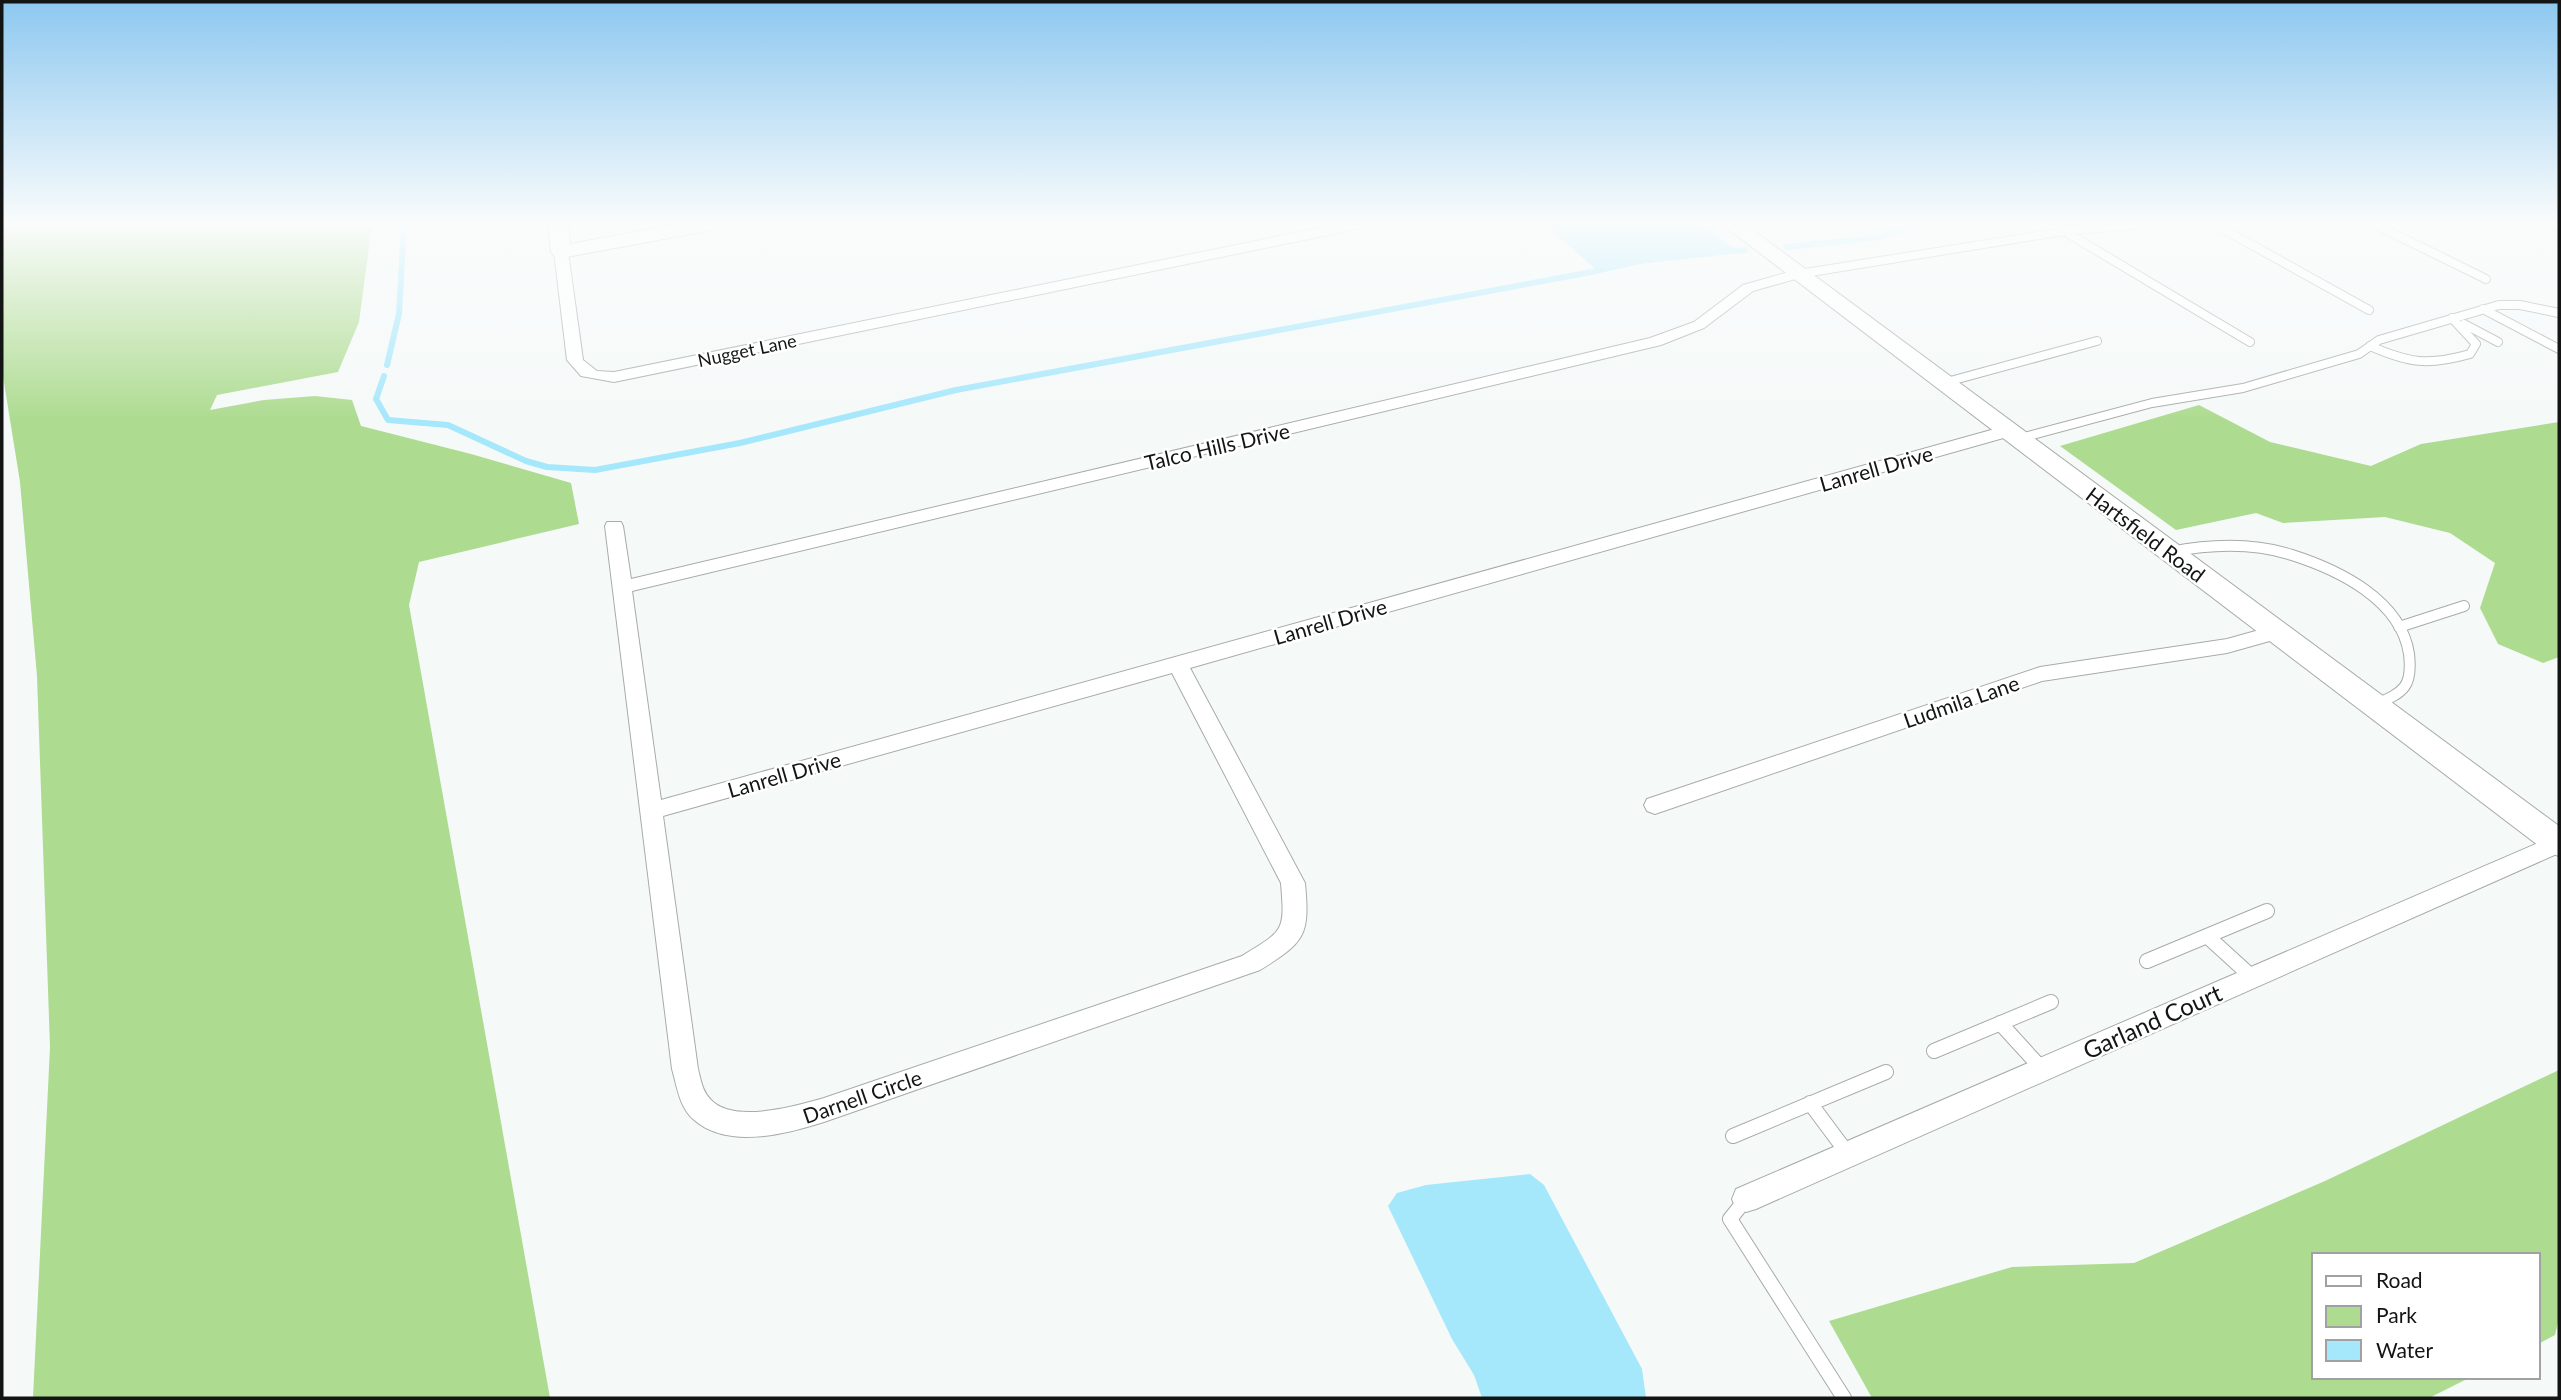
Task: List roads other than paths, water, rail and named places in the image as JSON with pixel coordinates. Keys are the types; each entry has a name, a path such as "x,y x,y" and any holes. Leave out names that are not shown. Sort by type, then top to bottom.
{"street":[{"name":"Nugget Lane","path":"566,290 575,360 580,371 590,376 614,377 1040,290"},
{"name":"Talco Hills Drive","path":"622,587 1655,342 1699,325 1745,290"},
{"name":"Hartsfield Road","path":"1819,290 2559,843"},
{"name":"Lanrell Drive","path":"652,811 2012,435"},
{"name":"Darnell Circle","path":"614,526 685,1069 693,1097 706,1113 724,1121 752,1125 789,1121 1251,963 1275,948 1292,932 1296,918 1293,883 1178,664"},
{"name":"Ludmila Lane","path":"1655,805 2040,674 2227,646 2277,632"},
{"name":"Garland Court","path":"1746,1199 2559,843"}],"lane":[{"path":"2163,290 2250,342"},
{"path":"2334,290 2369,310"},
{"path":"2012,435 2152,402 2243,388 2359,354 2379,340 2499,305 2520,304 2559,313"},
{"path":"2483,309 2559,349"},
{"path":"2452,318 2498,342"},
{"path":"2370,346 2396,358 2426,365 2470,354 2476,344 2452,318"},
{"path":"1943,383 2097,341"},
{"path":"2170,552 2228,543 2291,555 2336,573 2363,590 2381,604 2399,627 2405,637 2410,658 2409,680 2403,691 2375,705"},
{"path":"2399,627 2464,606"},
{"path":"2147,961 2267,911"},
{"path":"2207,936 2252,977"},
{"path":"1934,1051 2051,1002"},
{"path":"2000,1023 2042,1069"},
{"path":"1733,1136 1886,1072"},
{"path":"1810,1104 1848,1154"},
{"path":"1746,1199 1730,1219 1844,1398"}],"water":[{"path":"1530,1174 1544,1185 1642,1369 1646,1398 1482,1398 1474,1375 1452,1339 1388,1206 1397,1193 1426,1185"}],"waterway":[{"path":"387,365 399,314 400,290"},
{"path":"384,376 376,399 388,420 448,425 526,461 547,467 595,470 740,443 956,390 1493,290"}]}
